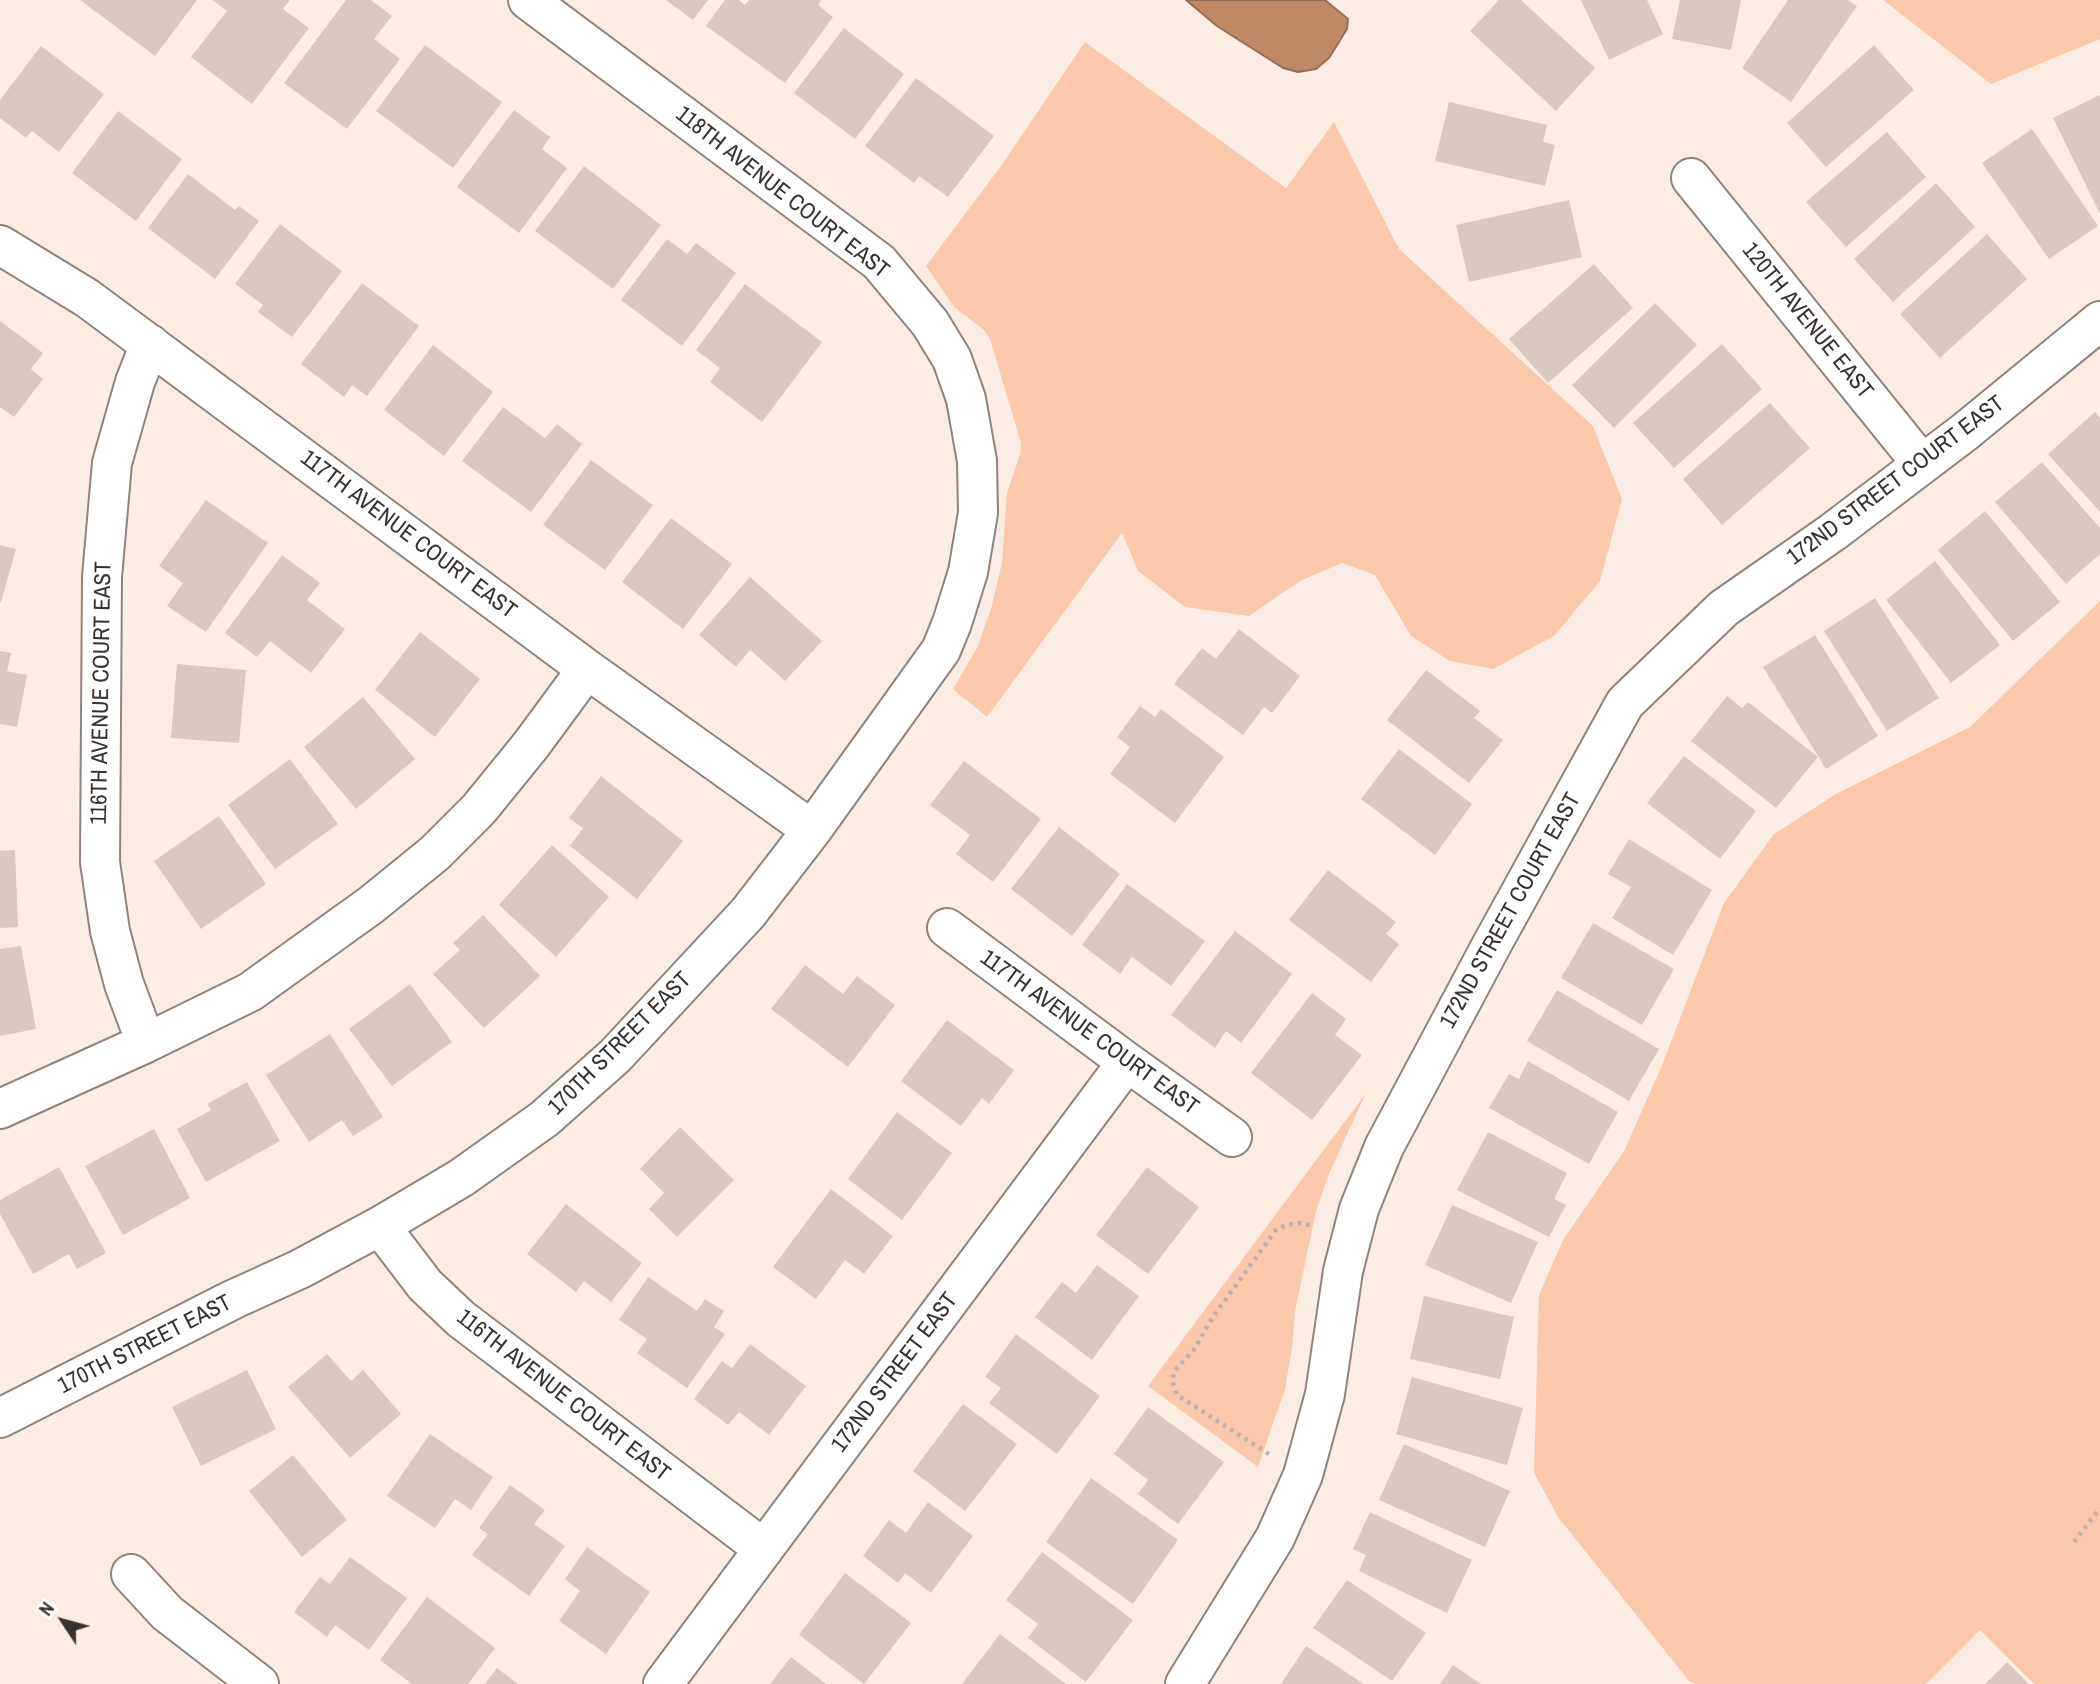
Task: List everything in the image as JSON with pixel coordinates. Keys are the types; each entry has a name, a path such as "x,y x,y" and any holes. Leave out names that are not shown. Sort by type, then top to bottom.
{"street":[{"name":"118TH AVENUE COURT EAST","path":"528,0 878,262 930,323 952,359 966,399 977,461 978,513 968,572 952,623 941,650 922,676"},
{"name":"120TH AVENUE EAST","path":"1691,178 1922,464"},
{"name":"117TH AVENUE COURT EAST","path":"0,245 86,298 150,344 587,669 812,830"},
{"name":"172ND STREET COURT EAST","path":"1185,1684 1275,1538 1304,1470 1325,1394 1343,1271 1359,1209 1384,1147 1625,703 1724,608 1833,532 2100,321"},
{"name":"116TH AVENUE COURT EAST","path":"146,1043 124,984 110,931 100,848 102,577 112,463 135,382 150,344"},
{"path":"0,1109 146,1043 250,992 371,905 435,853 479,809 587,669"},
{"name":"170TH STREET EAST","path":"0,1418 232,1300 300,1269 380,1226 461,1178 544,1119 615,1056 748,913 812,830 922,676"},
{"name":"117TH AVENUE COURT EAST","path":"947,928 1232,1137"},
{"name":"172ND STREET EAST","path":"663,1684 1127,1062"},
{"name":"116TH AVENUE COURT EAST","path":"380,1226 425,1285 461,1319 764,1549"},
{"path":"131,1574 167,1613 259,1684"}],"path":[{"path":"1304,1470 1255,1446 1195,1408 1177,1395 1172,1380 1175,1370 1194,1351 1213,1317 1275,1231 1286,1225 1301,1223 1353,1234"},
{"path":"2074,1542 2100,1508"}],"shaded area":[{"path":"1186,0 1325,0 1348,19 1347,29 1329,58 1316,69 1298,72 1283,68 1217,26"},
{"path":"1883,0 2100,0 2100,39 1991,84"},
{"path":"1085,42 1286,188 1334,122 1399,249 1593,426 1622,499 1600,581 1554,636 1493,669 1450,661 1411,636 1375,575 1342,563 1300,581 1249,616 1185,607 1138,571 1122,533 987,717 953,689 977,648 991,609 1002,563 1007,492 1020,455 1021,443 990,339 984,330 954,307 926,266 1001,166"},
{"path":"2100,601 2100,1684 2034,1684 1980,1630 1926,1684 1696,1684 1689,1681 1558,1517 1534,1473 1539,1295 1563,1240 1624,1151 1663,1063 1724,903 1774,834 1836,794 1970,727"},
{"path":"1366,1093 1328,1176 1316,1211 1295,1311 1285,1389 1258,1467 1148,1386"}],"building":[{"path":"80,0 197,0 155,56"},
{"path":"212,0 290,0 283,9 309,28 252,104 191,57 227,11"},
{"path":"346,0 371,0 392,16 374,39 400,59 347,129 284,83"},
{"path":"666,0 708,0 693,20"},
{"path":"725,0 739,0 745,5 749,0 821,0 818,5 833,17 785,83 706,26"},
{"path":"1499,0 1521,0 1595,68 1556,111 1470,31"},
{"path":"1581,0 1647,0 1663,34 1609,60"},
{"path":"1680,0 1741,0 1731,50 1672,39"},
{"path":"1788,0 1848,0 1857,6 1791,102 1742,68"},
{"path":"844,28 904,74 855,139 794,93"},
{"path":"425,45 502,102 453,168 376,111"},
{"path":"1874,45 1914,90 1826,167 1787,123"},
{"path":"41,46 104,94 59,152 32,131 26,138 0,118 0,100"},
{"path":"916,78 994,136 948,197 919,176 914,183 865,146"},
{"path":"2100,95 2100,214 2053,118"},
{"path":"1449,102 1547,125 1543,142 1555,145 1545,186 1435,161"},
{"path":"514,110 550,137 542,149 567,168 519,233 457,187"},
{"path":"118,111 182,159 136,221 72,173"},
{"path":"2032,129 2098,226 2049,259 1982,163"},
{"path":"1887,132 1926,177 1846,247 1806,202"},
{"path":"584,166 661,225 613,289 535,231"},
{"path":"188,174 235,210 239,206 259,221 215,279 148,228"},
{"path":"1936,183 1975,227 1893,302 1854,259"},
{"path":"1569,200 1582,257 1469,282 1456,225"},
{"path":"280,224 342,271 292,337 258,312 263,305 235,284"},
{"path":"1987,234 2027,279 1940,358 1900,314"},
{"path":"667,239 687,254 696,243 736,273 682,346 621,300"},
{"path":"1594,264 1633,308 1548,383 1509,339"},
{"path":"362,283 419,326 367,396 352,385 344,397 301,364"},
{"path":"745,284 822,342 762,422 710,382 720,368 696,350"},
{"path":"1655,303 1697,345 1614,428 1572,385"},
{"path":"0,321 43,353 31,369 43,379 14,417 0,407"},
{"path":"1722,344 1762,389 1674,468 1633,423"},
{"path":"433,345 493,392 444,456 384,410"},
{"path":"1770,403 1810,448 1722,525 1683,479"},
{"path":"503,407 545,438 557,424 582,444 531,512 462,461"},
{"path":"2095,412 2100,418 2100,512 2048,454"},
{"path":"591,460 653,505 605,570 543,525"},
{"path":"2042,462 2100,528 2100,554 2066,584 1995,502"},
{"path":"206,500 268,543 206,632 167,606 183,583 159,566"},
{"path":"1985,511 2060,602 2013,641 1938,550"},
{"path":"671,518 732,564 683,629 622,582"},
{"path":"0,545 16,549 1,602 0,602"},
{"path":"282,555 320,583 307,600 345,629 311,673 270,641 257,657 225,633"},
{"path":"1935,561 2000,645 1951,683 1886,600"},
{"path":"750,577 822,641 785,681 750,650 736,667 699,635"},
{"path":"1875,598 1939,698 1887,731 1824,631"},
{"path":"1239,629 1300,676 1272,713 1264,707 1243,735 1174,684 1202,648 1216,659"},
{"path":"420,632 480,679 435,737 375,690"},
{"path":"1815,635 1878,736 1826,769 1763,667"},
{"path":"0,651 11,653 7,671 27,675 17,727 0,724"},
{"path":"177,664 246,670 239,743 171,738"},
{"path":"1426,670 1480,711 1474,718 1503,740 1469,783 1387,720"},
{"path":"1727,696 1742,708 1748,702 1818,757 1776,808 1691,741"},
{"path":"363,697 415,759 356,809 304,747"},
{"path":"1140,706 1155,717 1161,709 1224,757 1175,823 1110,774 1130,747 1117,737"},
{"path":"1399,749 1472,804 1435,855 1361,799"},
{"path":"1684,756 1756,811 1720,859 1647,803"},
{"path":"290,759 338,824 275,869 228,805"},
{"path":"964,761 1041,819 993,882 956,854 970,835 930,805"},
{"path":"601,776 683,841 637,899 570,846 583,828 569,818"},
{"path":"219,816 266,884 201,929 154,861"},
{"path":"1059,827 1120,874 1072,936 1011,889"},
{"path":"1629,839 1712,890 1673,955 1612,918 1631,887 1608,874"},
{"path":"552,845 609,897 556,957 499,905"},
{"path":"15,850 18,927 0,928 0,851"},
{"path":"1328,870 1396,922 1386,934 1399,944 1371,982 1289,920"},
{"path":"1127,884 1205,941 1171,986 1132,957 1120,974 1082,945"},
{"path":"483,915 540,976 484,1028 433,974 460,950 453,943"},
{"path":"1593,923 1674,969 1642,1025 1561,978"},
{"path":"1235,931 1292,974 1241,1043 1226,1031 1215,1048 1171,1015"},
{"path":"21,946 36,1029 0,1036 0,949"},
{"path":"805,965 843,994 857,976 895,1005 848,1067 771,1009"},
{"path":"410,984 452,1042 392,1086 349,1029"},
{"path":"1557,990 1659,1049 1629,1101 1527,1041"},
{"path":"1312,993 1346,1019 1335,1035 1362,1055 1312,1120 1251,1073"},
{"path":"947,1020 1014,1070 989,1104 982,1098 961,1126 901,1081"},
{"path":"330,1034 383,1117 353,1136 342,1120 309,1142 266,1075"},
{"path":"1528,1061 1618,1112 1589,1164 1489,1108 1509,1074 1519,1079"},
{"path":"247,1082 280,1141 206,1182 177,1129 211,1110 207,1104"},
{"path":"897,1112 952,1153 902,1220 848,1179"},
{"path":"680,1127 734,1180 677,1237 649,1209 664,1193 640,1169"},
{"path":"154,1129 190,1198 123,1235 85,1166"},
{"path":"1488,1132 1567,1173 1554,1199 1566,1205 1549,1237 1457,1190"},
{"path":"59,1167 106,1253 77,1269 69,1254 33,1274 0,1214 0,1200"},
{"path":"1147,1167 1199,1207 1148,1274 1096,1235"},
{"path":"831,1189 893,1236 864,1274 845,1260 816,1299 773,1267"},
{"path":"566,1204 642,1263 611,1302 584,1281 576,1292 527,1254"},
{"path":"1452,1205 1538,1242 1511,1303 1425,1265"},
{"path":"1097,1265 1139,1296 1092,1360 1035,1317 1062,1282 1076,1293"},
{"path":"648,1277 697,1311 705,1299 724,1311 714,1327 725,1334 687,1388 637,1353 647,1339 619,1320"},
{"path":"1424,1296 1514,1317 1500,1379 1410,1359"},
{"path":"1016,1334 1100,1396 1057,1454 989,1403 1001,1388 985,1377"},
{"path":"750,1344 806,1386 769,1435 739,1412 728,1425 694,1399 722,1361 732,1368"},
{"path":"327,1354 351,1381 363,1370 401,1414 350,1458 288,1387"},
{"path":"247,1370 276,1429 201,1466 172,1407"},
{"path":"1412,1377 1523,1408 1507,1465 1396,1434"},
{"path":"963,1404 1017,1444 965,1511 913,1471"},
{"path":"1148,1407 1224,1462 1178,1524 1138,1494 1148,1480 1114,1454"},
{"path":"430,1434 493,1477 471,1510 455,1499 435,1528 387,1496"},
{"path":"1404,1444 1510,1491 1485,1547 1379,1500"},
{"path":"293,1455 347,1520 302,1557 249,1491"},
{"path":"1091,1478 1178,1540 1133,1604 1046,1542"},
{"path":"510,1485 545,1510 534,1524 565,1546 529,1596 472,1555 488,1534 479,1528"},
{"path":"928,1502 973,1536 931,1593 905,1573 898,1583 863,1556 889,1520 906,1533"},
{"path":"1370,1512 1472,1560 1447,1613 1359,1571 1366,1555 1353,1549"},
{"path":"587,1547 650,1592 606,1654 559,1621 580,1591 565,1579"},
{"path":"1042,1552 1133,1620 1086,1682 1028,1638 1038,1624 1006,1600"},
{"path":"350,1557 407,1598 369,1650 335,1625 327,1637 294,1612 320,1577 330,1584"},
{"path":"845,1573 911,1623 864,1684 799,1635"},
{"path":"1347,1580 1426,1633 1392,1681 1313,1628"},
{"path":"427,1597 495,1648 468,1684 412,1684 380,1660"},
{"path":"1000,1634 1066,1684 962,1684"},
{"path":"1306,1646 1364,1684 1281,1684"},
{"path":"791,1657 826,1684 770,1684"},
{"path":"2007,1662 2029,1684 1985,1684"},
{"path":"1453,1665 1481,1684 1440,1684"},
{"path":"497,1668 518,1684 485,1684"}]}
